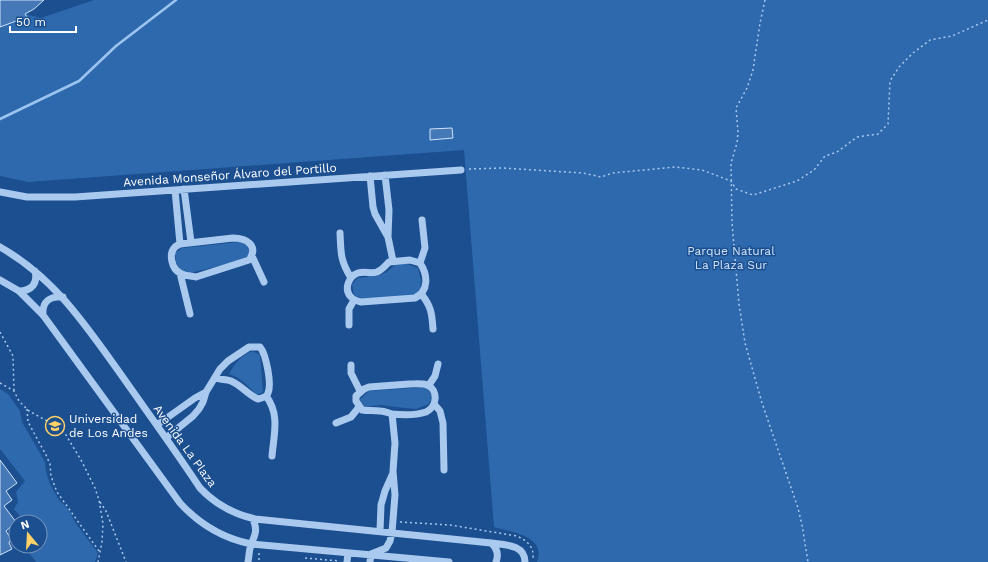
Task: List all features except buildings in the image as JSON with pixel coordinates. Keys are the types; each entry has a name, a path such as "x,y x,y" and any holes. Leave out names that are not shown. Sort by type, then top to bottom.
{"street":[{"name":"Avenida Monseñor Álvaro del Portillo","path":"0,192 27,197 75,196 461,170"},
{"path":"385,175 389,210 388,237 392,261"},
{"path":"370,176 375,214 388,237"},
{"path":"184,189 191,242"},
{"path":"175,190 180,244"},
{"path":"420,263 410,260 392,261 389,262 384,268 376,272 357,274 351,278 348,283 348,291 354,300 361,302 415,298 422,295 426,288 425,273 420,263 425,248 422,220"},
{"path":"340,234 341,257 343,265 351,278"},
{"path":"252,256 244,263 196,277 180,273 175,269 171,259 174,248 180,244 233,238 245,239 250,242 252,256 264,282"},
{"name":"Avenida La Plaza","path":"0,247 35,271 63,297 98,342 200,488 214,502 230,512 253,519 392,532 513,546 519,549 524,555 525,562"},
{"path":"19,292 26,291 35,283 37,277 35,271"},
{"path":"180,273 190,314"},
{"path":"0,280 19,292 43,315 180,503 198,521 228,538 251,544 449,562"},
{"path":"422,295 429,305 432,314 433,329"},
{"path":"43,315 43,310 47,301 52,298 63,297"},
{"path":"349,325 349,309 354,300"},
{"path":"166,438 193,416 199,409 206,392 216,378 220,369 241,351 250,346 260,347 265,354 269,392 266,396 258,399 251,396 232,382 216,378"},
{"path":"429,386 435,376 438,364"},
{"path":"351,365 350,373 360,391"},
{"path":"416,384 429,386 435,393 434,404 425,412 415,414 392,414 384,411 362,410 356,401 356,396 360,391 370,387 416,384"},
{"path":"157,425 206,392"},
{"path":"266,396 274,408 275,418 272,456"},
{"path":"434,404 440,411 443,423 444,470"},
{"path":"336,423 351,417 359,407"},
{"path":"371,554 386,548 390,542 392,532 395,495 392,414"},
{"path":"380,531 381,505 385,491 394,471"},
{"path":"248,562 251,544 256,534 253,519"},
{"path":"490,543 497,550 498,557 496,562"},
{"path":"347,562 348,553"},
{"path":"370,562 371,554"}],"path":[{"path":"765,0 753,70 747,88 736,108 738,132 737,143 731,163 734,258 745,344 762,403 798,508 808,562"},
{"path":"461,170 491,168 584,172 601,178 613,173 675,168 702,170 731,181 736,189 753,195 762,193 797,181 814,170 825,156 837,152 857,137 878,134 888,124 890,81 904,62 930,40 952,36 988,20"},
{"path":"0,332 14,356 14,390 19,401 27,409 58,427 66,435 90,476 106,511 126,562"},
{"path":"0,383 14,390"},
{"path":"27,409 28,422 50,464 51,476 57,492 100,552"},
{"path":"98,562 103,524 100,500"},
{"path":"393,522 450,525 517,536 525,540 531,546 533,551 532,562"},
{"path":"258,553 259,562"}],"green space":[{"name":"Parque Natural La Plaza Sur","path":"94,0 988,0 988,562 537,562 539,553 537,546 532,541 518,533 494,527 464,150 28,182 0,176 0,27 26,17 25,14 41,18"},
{"path":"239,242 248,245 250,255 244,260 190,273 180,269 176,262 175,253 182,248"},
{"path":"395,264 407,264 418,268 421,280 420,291 410,298 366,300 354,295 352,284 358,278 378,276 387,272"},
{"path":"252,351 260,355 263,392 257,395 241,380 229,374 239,360"},
{"path":"426,387 432,396 429,404 416,409 381,405 362,407 360,399 369,391"},
{"path":"0,389 8,394 20,411 22,422 45,462 46,472 50,484 59,500 69,510 75,522 98,553 95,562 36,562 30,554 48,554 48,514 18,514 14,509 18,502 16,492 25,481 0,449"}],"waterway":[{"path":"0,119 79,81 116,46 176,0"}],"place":[{"name":"Universidad de Los Andes","path":"55,426"}]}
